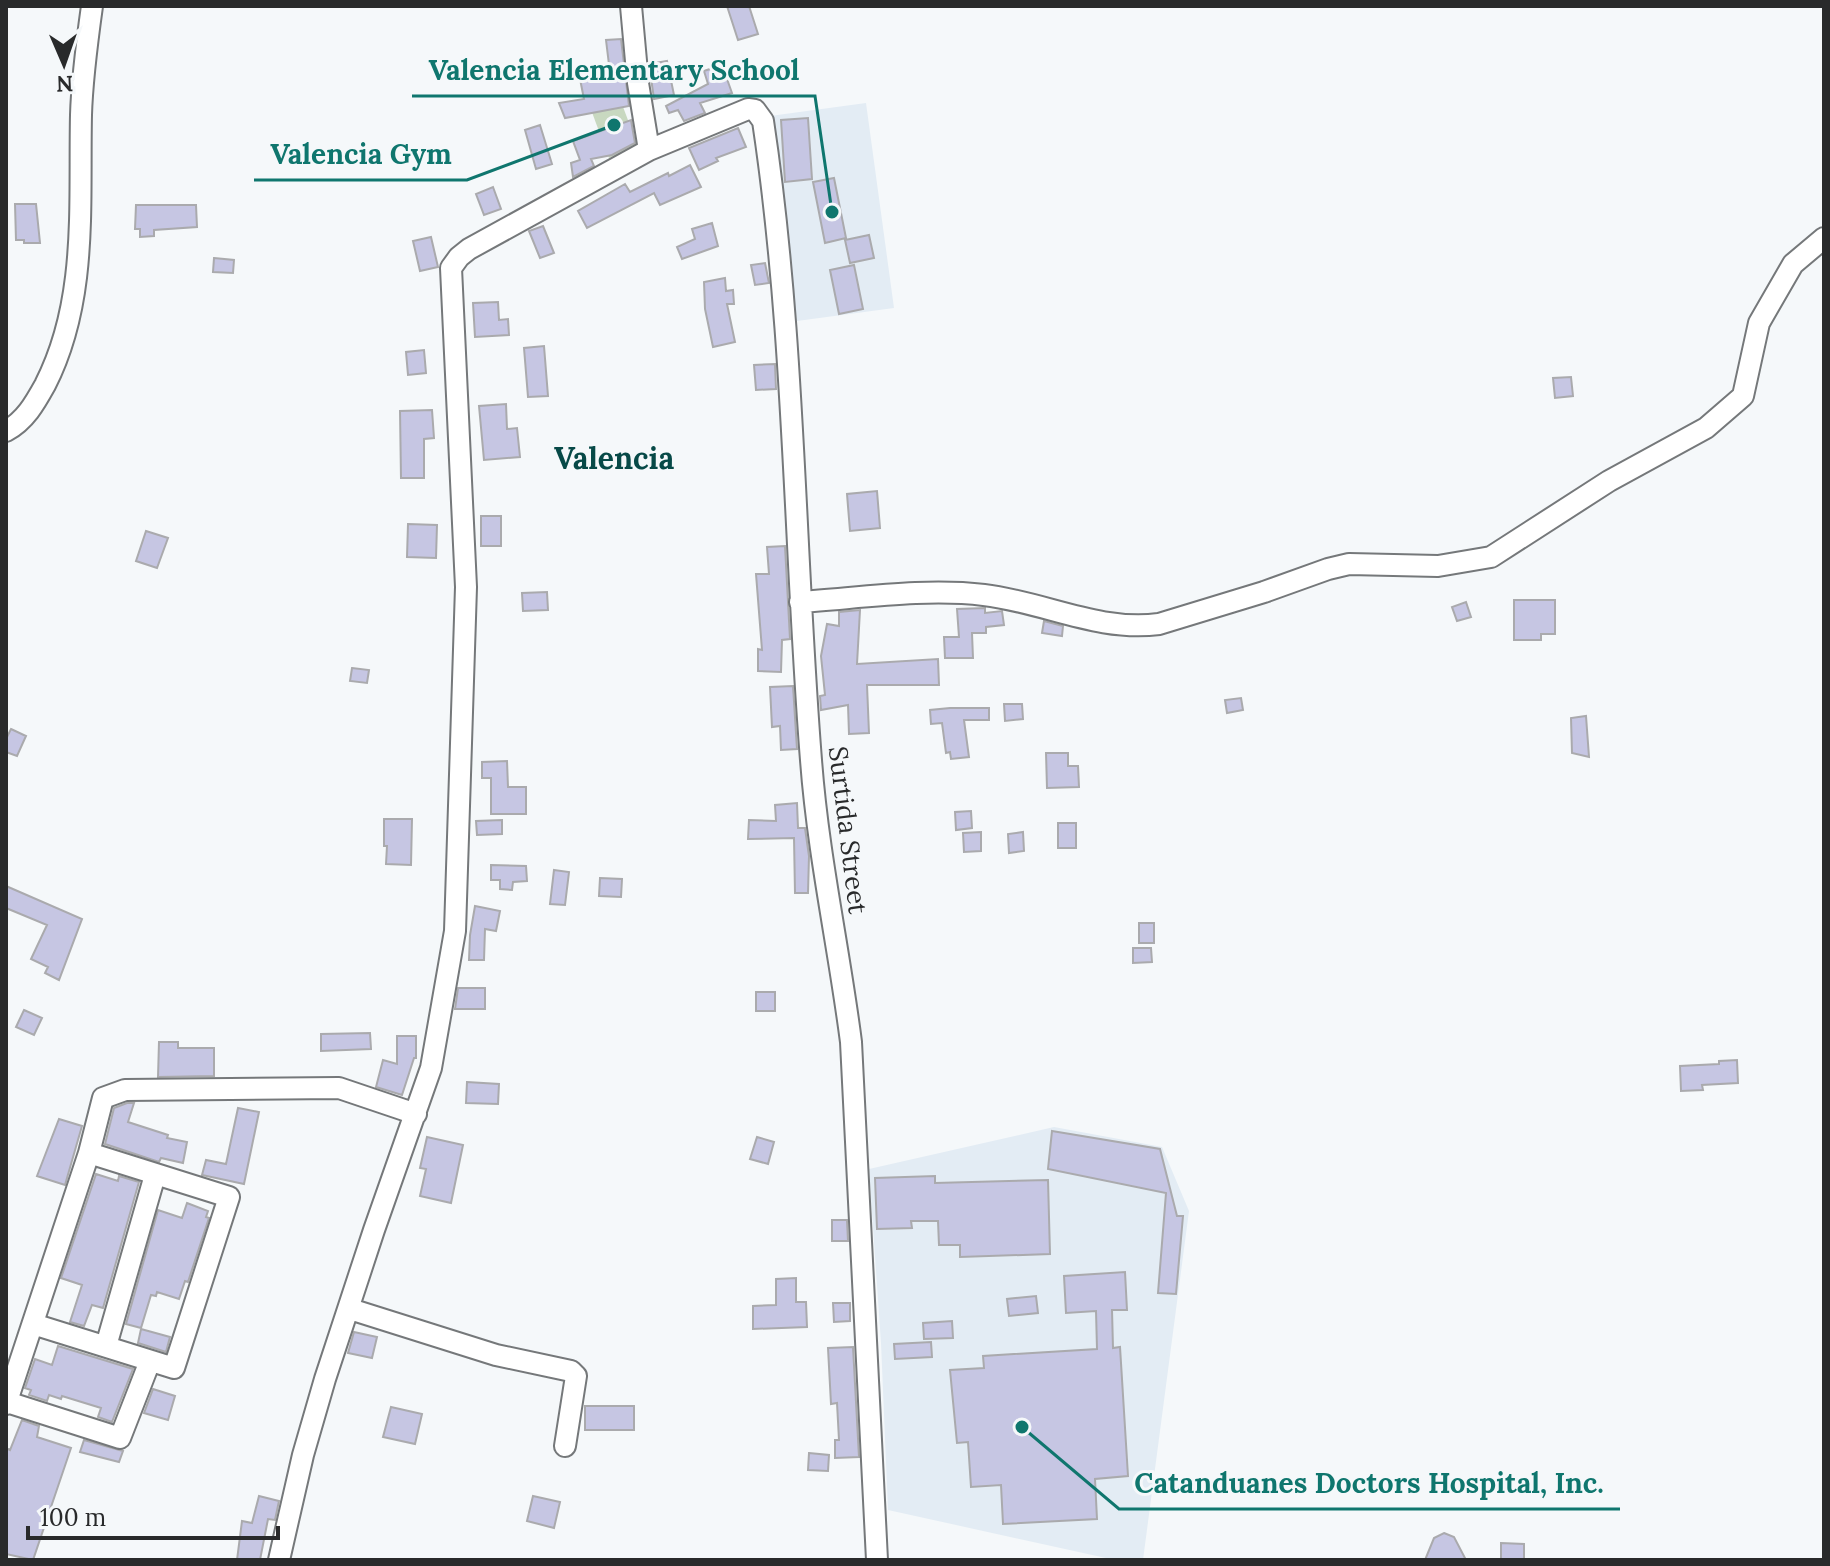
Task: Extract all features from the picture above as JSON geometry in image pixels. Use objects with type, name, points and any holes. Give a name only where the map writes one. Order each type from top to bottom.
[{"type":"street","points":[[6,431],[18,423],[34,404],[60,352],[69,323],[79,245],[83,86],[92,6]]},
{"type":"street","points":[[279,1560],[303,1455],[325,1379],[431,1068],[457,906],[466,587],[451,268],[469,249],[649,150],[638,83],[631,6]]},
{"type":"street","name":"Surtida Street","points":[[649,150],[740,111],[755,110],[763,121],[785,296],[800,602],[815,800],[831,914],[845,985],[851,1042],[877,1560]]},
{"type":"street","points":[[800,602],[943,593],[977,594],[1047,607],[1107,624],[1144,626],[1159,624],[1349,564],[1438,566],[1491,557],[1609,481],[1706,428],[1743,396],[1759,323],[1793,264],[1824,238]]},
{"type":"street","points":[[150,1361],[120,1438],[6,1403],[89,1153],[103,1098],[125,1090],[339,1088],[416,1114]]},
{"type":"street","points":[[33,1324],[174,1368],[229,1197],[89,1153]]},
{"type":"street","points":[[106,1346],[155,1175]]},
{"type":"street","points":[[350,1309],[496,1355],[571,1371],[576,1376],[565,1446]]},
{"type":"shaded area","points":[[866,103],[894,308],[797,321],[770,116]]},
{"type":"shaded area","points":[[1054,1127],[1162,1147],[1189,1211],[1143,1560],[1115,1560],[888,1510],[869,1169]]},
{"type":"green space","points":[[619,96],[638,147],[609,158],[590,107]]},
{"type":"building","points":[[727,6],[749,6],[758,34],[738,40]]},
{"type":"building","points":[[621,39],[629,106],[565,118],[559,103],[584,99],[580,79],[610,73],[606,40]]},
{"type":"building","points":[[667,61],[674,95],[654,99],[649,64]]},
{"type":"building","points":[[722,65],[732,93],[700,103],[705,113],[684,121],[678,110],[669,113],[666,106],[708,84],[704,71]]},
{"type":"building","points":[[808,118],[812,179],[785,182],[781,120]]},
{"type":"building","points":[[631,120],[635,143],[612,155],[591,159],[594,166],[573,177],[571,163],[580,160],[573,141]]},
{"type":"building","points":[[540,125],[552,164],[536,169],[525,130]]},
{"type":"building","points":[[738,128],[746,147],[716,158],[718,161],[699,170],[689,148]]},
{"type":"building","points":[[690,165],[701,187],[660,205],[654,193],[587,228],[578,211],[625,184],[630,192]]},
{"type":"building","points":[[834,178],[846,238],[825,243],[813,182]]},
{"type":"building","points":[[493,187],[501,209],[484,215],[476,194]]},
{"type":"building","points":[[15,204],[36,204],[40,243],[16,240]]},
{"type":"building","points":[[136,205],[196,205],[197,227],[154,230],[154,236],[140,237],[140,229],[135,229]]},
{"type":"building","points":[[712,223],[718,246],[682,259],[677,247],[695,239],[692,229]]},
{"type":"building","points":[[543,226],[554,253],[540,258],[529,231]]},
{"type":"building","points":[[869,235],[874,258],[850,263],[845,240]]},
{"type":"building","points":[[431,237],[438,267],[420,271],[413,241]]},
{"type":"building","points":[[214,258],[234,260],[233,273],[213,272]]},
{"type":"building","points":[[765,263],[769,283],[755,285],[751,265]]},
{"type":"building","points":[[854,265],[863,309],[839,314],[830,270]]},
{"type":"building","points":[[725,278],[726,291],[733,290],[734,304],[727,304],[735,342],[713,347],[705,309],[704,282]]},
{"type":"building","points":[[498,302],[499,320],[508,319],[509,335],[475,337],[473,303]]},
{"type":"building","points":[[544,346],[548,396],[528,397],[524,348]]},
{"type":"building","points":[[424,350],[426,373],[408,375],[406,352]]},
{"type":"building","points":[[775,364],[776,389],[756,390],[754,365]]},
{"type":"building","points":[[1571,377],[1573,396],[1555,398],[1553,378]]},
{"type":"building","points":[[506,404],[507,429],[517,428],[520,457],[484,460],[479,406]]},
{"type":"building","points":[[432,410],[434,438],[424,439],[424,478],[401,478],[400,411]]},
{"type":"building","points":[[877,491],[880,528],[850,531],[847,494]]},
{"type":"building","points":[[481,516],[501,516],[501,546],[481,546]]},
{"type":"building","points":[[408,524],[437,525],[436,558],[407,557]]},
{"type":"building","points":[[146,531],[168,538],[157,568],[136,561]]},
{"type":"building","points":[[785,546],[790,639],[782,640],[781,672],[758,671],[758,649],[762,650],[756,574],[769,574],[767,547]]},
{"type":"building","points":[[547,592],[548,610],[523,611],[522,593]]},
{"type":"building","points":[[1514,600],[1555,600],[1555,634],[1541,634],[1541,640],[1514,640]]},
{"type":"building","points":[[1466,602],[1471,617],[1457,621],[1452,607]]},
{"type":"building","points":[[985,608],[985,613],[1002,611],[1004,625],[986,627],[986,633],[972,633],[973,658],[945,658],[944,637],[959,637],[957,609]]},
{"type":"building","points":[[860,610],[857,664],[938,659],[939,685],[867,685],[869,733],[849,734],[848,705],[821,710],[820,696],[825,695],[821,656],[827,624],[839,626],[839,612]]},
{"type":"building","points":[[1044,621],[1063,626],[1062,636],[1042,633]]},
{"type":"building","points":[[352,668],[369,670],[367,683],[350,681]]},
{"type":"building","points":[[793,686],[797,749],[781,750],[780,726],[772,727],[770,687]]},
{"type":"building","points":[[1241,698],[1243,710],[1227,713],[1225,700]]},
{"type":"building","points":[[1004,704],[1022,704],[1023,719],[1005,721]]},
{"type":"building","points":[[989,708],[989,720],[964,720],[969,757],[951,759],[950,752],[946,753],[942,723],[931,724],[930,710]]},
{"type":"building","points":[[1586,716],[1589,757],[1572,753],[1571,718]]},
{"type":"building","points":[[11,729],[26,736],[17,756],[6,752],[6,739]]},
{"type":"building","points":[[1046,753],[1068,753],[1068,766],[1078,766],[1079,787],[1047,788]]},
{"type":"building","points":[[507,761],[508,787],[526,787],[526,814],[491,814],[491,778],[482,778],[482,762]]},
{"type":"building","points":[[797,803],[798,828],[805,828],[809,856],[808,893],[795,893],[794,838],[748,839],[749,820],[776,821],[775,805]]},
{"type":"building","points":[[971,811],[972,828],[956,830],[955,812]]},
{"type":"building","points":[[384,819],[412,819],[411,865],[386,864]]},
{"type":"building","points":[[502,820],[502,834],[477,835],[476,821]]},
{"type":"building","points":[[1058,823],[1076,823],[1076,848],[1058,848]]},
{"type":"building","points":[[981,832],[981,851],[964,852],[963,833]]},
{"type":"building","points":[[1023,832],[1024,851],[1009,853],[1008,834]]},
{"type":"building","points":[[491,865],[526,866],[527,881],[513,882],[512,890],[500,889],[500,880],[491,880]]},
{"type":"building","points":[[554,870],[569,872],[565,905],[550,904]]},
{"type":"building","points":[[600,878],[622,879],[621,897],[599,896]]},
{"type":"building","points":[[6,886],[82,919],[59,980],[45,973],[48,967],[31,959],[47,925],[6,908]]},
{"type":"building","points":[[475,906],[500,911],[496,931],[485,929],[484,960],[469,960]]},
{"type":"building","points":[[1139,923],[1154,923],[1154,943],[1139,943]]},
{"type":"building","points":[[1133,948],[1151,948],[1152,962],[1133,963]]},
{"type":"building","points":[[458,988],[485,988],[485,1009],[455,1009]]},
{"type":"building","points":[[756,992],[775,992],[775,1011],[756,1011]]},
{"type":"building","points":[[24,1010],[42,1018],[34,1035],[16,1027]]},
{"type":"building","points":[[370,1033],[371,1049],[321,1051],[321,1034]]},
{"type":"building","points":[[397,1036],[416,1036],[416,1058],[402,1095],[376,1087],[383,1060],[397,1064]]},
{"type":"building","points":[[159,1042],[178,1042],[178,1048],[214,1048],[214,1076],[158,1077]]},
{"type":"building","points":[[1737,1060],[1738,1083],[1702,1085],[1703,1090],[1681,1091],[1680,1066]]},
{"type":"building","points":[[467,1082],[499,1084],[498,1104],[466,1103]]},
{"type":"building","points":[[134,1103],[128,1122],[168,1135],[167,1138],[187,1142],[183,1163],[161,1158],[159,1162],[105,1144],[114,1108]]},
{"type":"building","points":[[238,1108],[259,1112],[244,1184],[202,1175],[206,1160],[226,1164]]},
{"type":"building","points":[[59,1119],[82,1126],[65,1185],[37,1176]]},
{"type":"building","points":[[1052,1131],[1160,1149],[1177,1216],[1183,1216],[1176,1294],[1158,1293],[1166,1193],[1048,1169]]},
{"type":"building","points":[[427,1137],[463,1145],[451,1203],[420,1196],[426,1169],[420,1168]]},
{"type":"building","points":[[757,1137],[774,1142],[768,1164],[750,1159]]},
{"type":"building","points":[[96,1174],[118,1181],[119,1176],[139,1182],[103,1308],[92,1305],[84,1326],[70,1322],[82,1285],[61,1278]]},
{"type":"building","points":[[935,1176],[935,1183],[1048,1180],[1050,1254],[960,1257],[960,1245],[939,1245],[938,1221],[911,1221],[912,1228],[877,1229],[875,1178]]},
{"type":"building","points":[[187,1203],[208,1211],[206,1217],[209,1218],[188,1282],[185,1281],[179,1299],[157,1292],[156,1296],[151,1295],[141,1328],[126,1324],[158,1210],[182,1218]]},
{"type":"building","points":[[832,1220],[847,1220],[848,1241],[832,1241]]},
{"type":"building","points":[[1125,1272],[1127,1310],[1112,1310],[1113,1348],[1120,1347],[1128,1476],[1095,1479],[1097,1519],[1003,1524],[1001,1485],[971,1487],[968,1442],[957,1443],[950,1370],[984,1368],[983,1356],[1097,1349],[1096,1311],[1066,1313],[1064,1276]]},
{"type":"building","points":[[796,1278],[796,1302],[806,1302],[807,1327],[753,1329],[753,1306],[776,1305],[776,1279]]},
{"type":"building","points":[[1036,1296],[1038,1313],[1009,1316],[1007,1299]]},
{"type":"building","points":[[833,1303],[850,1303],[850,1321],[834,1322]]},
{"type":"building","points":[[952,1321],[953,1338],[924,1339],[923,1323]]},
{"type":"building","points":[[141,1329],[170,1337],[166,1352],[138,1343]]},
{"type":"building","points":[[354,1332],[377,1337],[372,1358],[348,1353]]},
{"type":"building","points":[[931,1342],[932,1357],[895,1359],[894,1344]]},
{"type":"building","points":[[58,1346],[133,1369],[112,1422],[98,1417],[101,1408],[62,1396],[61,1399],[49,1395],[47,1401],[29,1395],[31,1390],[25,1388],[35,1359],[52,1365]]},
{"type":"building","points":[[853,1347],[859,1457],[835,1458],[835,1440],[839,1440],[837,1403],[831,1404],[828,1348]]},
{"type":"building","points":[[153,1389],[175,1396],[168,1420],[144,1413]]},
{"type":"building","points":[[585,1406],[634,1406],[634,1430],[585,1430]]},
{"type":"building","points":[[391,1407],[422,1414],[415,1444],[383,1437]]},
{"type":"building","points":[[22,1420],[39,1426],[37,1437],[71,1448],[33,1560],[6,1554],[6,1448],[10,1450]]},
{"type":"building","points":[[84,1440],[123,1451],[119,1462],[80,1452]]},
{"type":"building","points":[[809,1453],[829,1455],[828,1471],[808,1470]]},
{"type":"building","points":[[259,1496],[279,1501],[275,1520],[268,1519],[260,1560],[237,1560],[242,1521],[252,1523]]},
{"type":"building","points":[[533,1496],[560,1502],[554,1528],[527,1521]]},
{"type":"building","points":[[1444,1533],[1454,1537],[1466,1560],[1425,1560],[1434,1538]]},
{"type":"building","points":[[1501,1543],[1524,1544],[1524,1560],[1501,1560]]},
{"type":"place","name":"Valencia Gym","points":[[614,125]]},
{"type":"place","name":"Valencia Elementary School","points":[[832,212]]},
{"type":"place","name":"Catanduanes Doctors Hospital, Inc.","points":[[1022,1427]]},
{"type":"district","name":"Valencia","points":[[614,459]]}]
